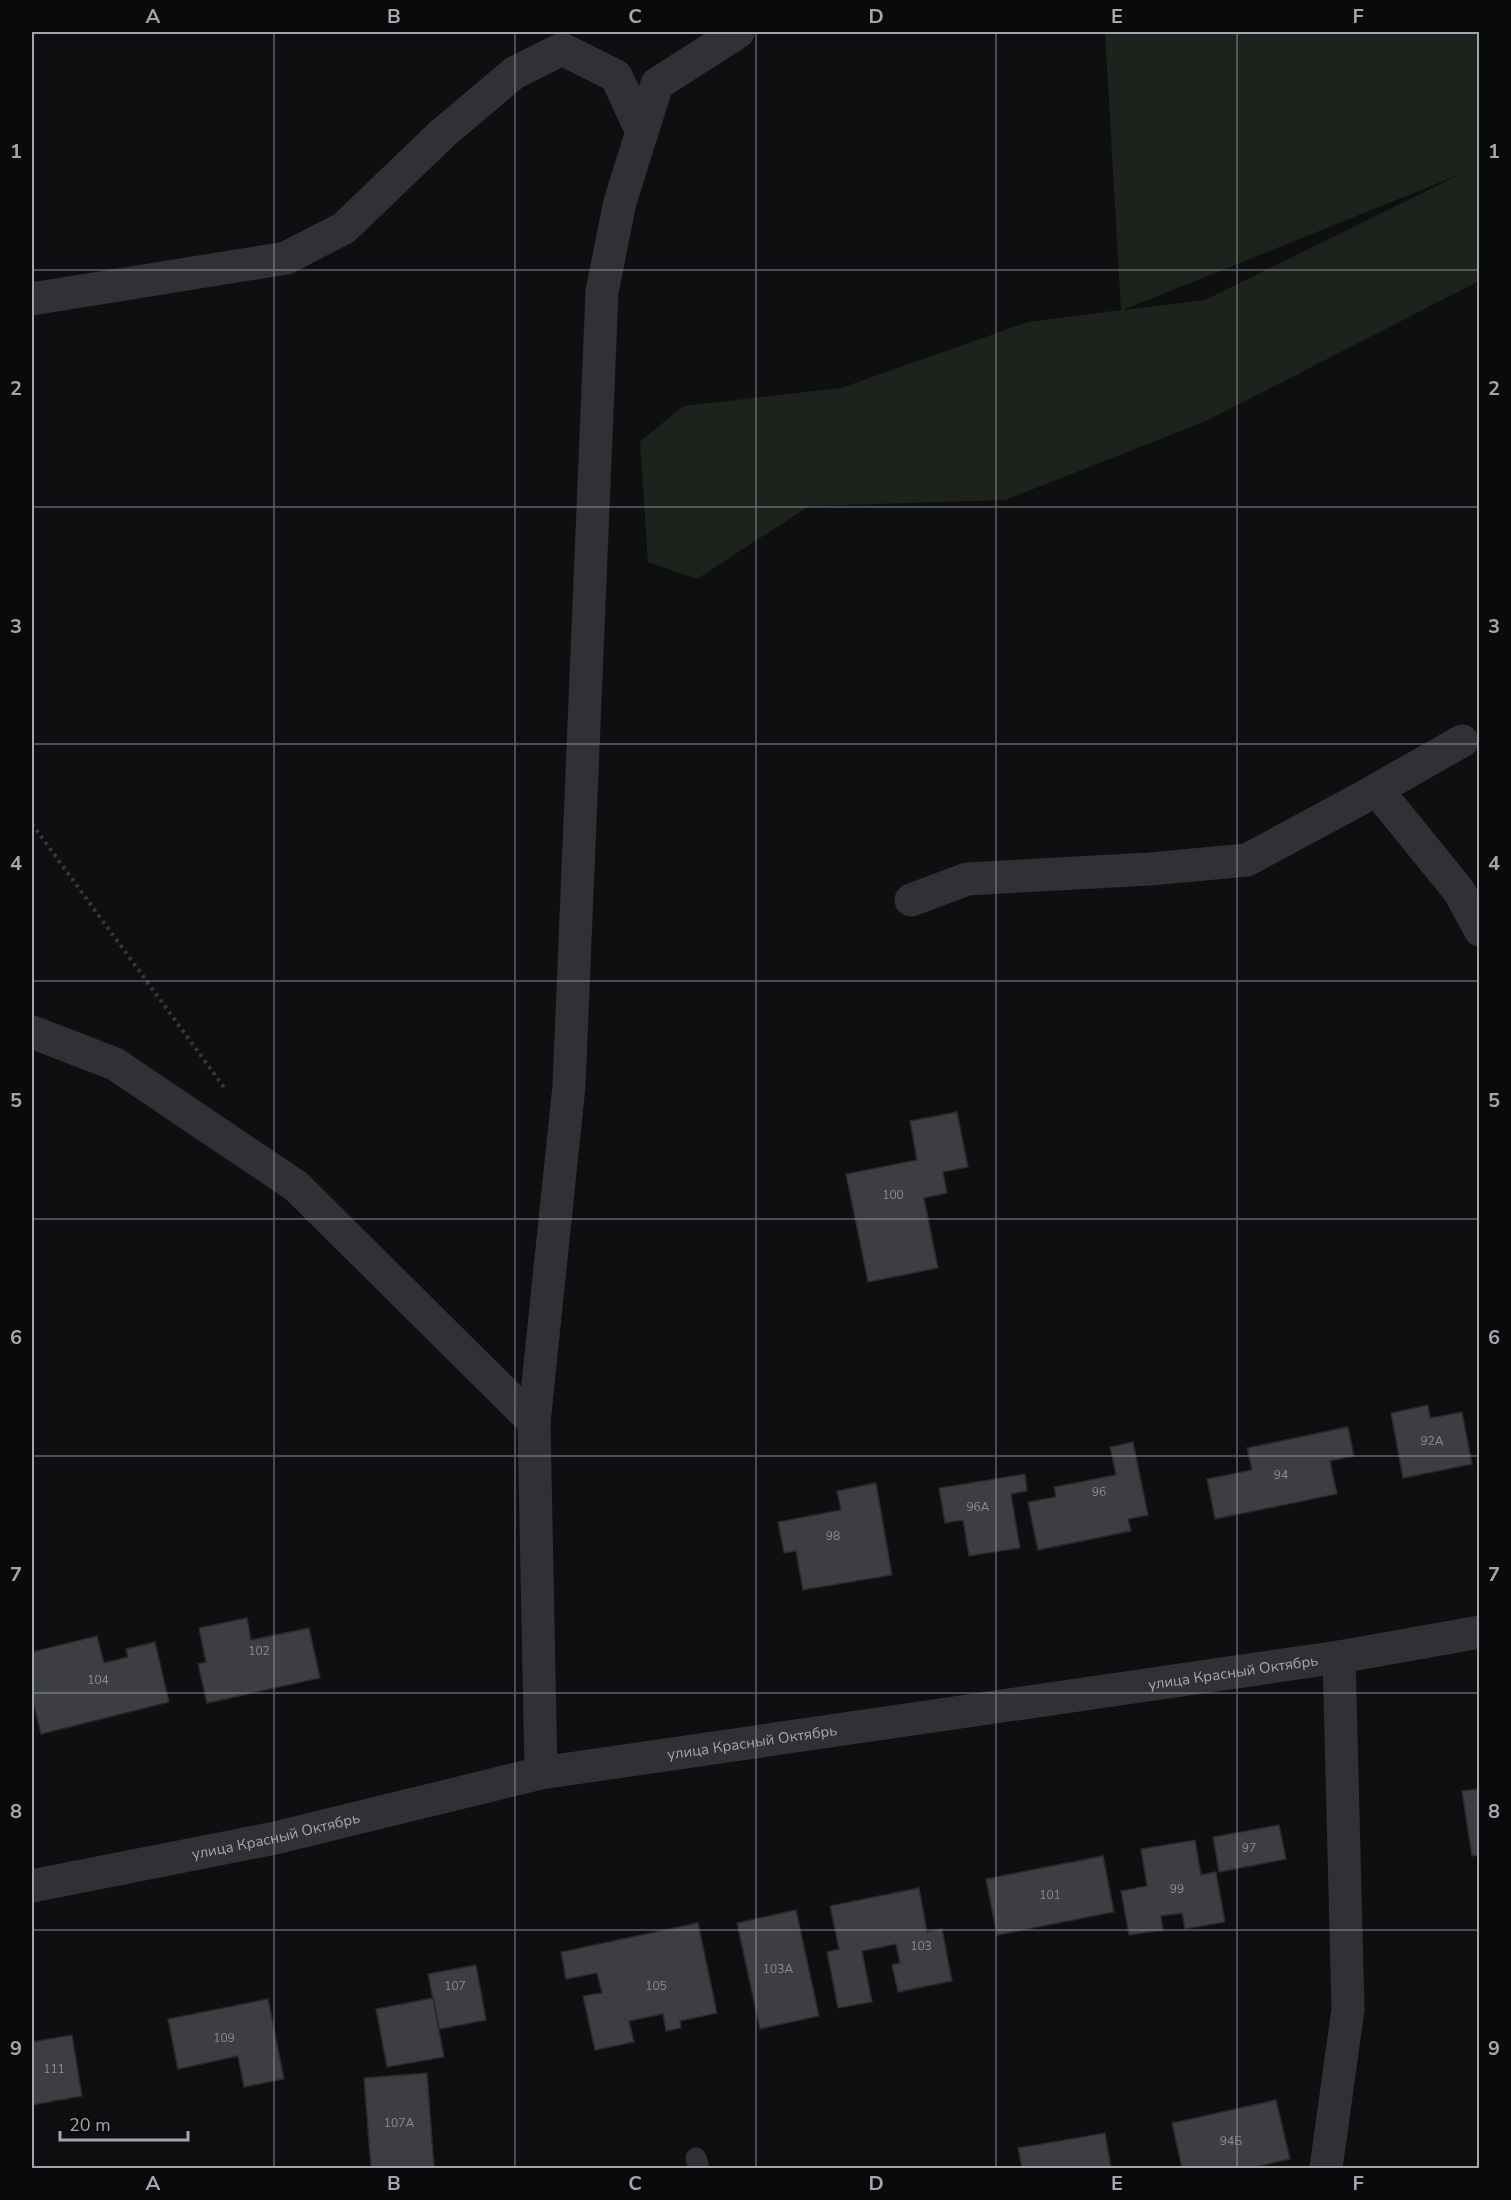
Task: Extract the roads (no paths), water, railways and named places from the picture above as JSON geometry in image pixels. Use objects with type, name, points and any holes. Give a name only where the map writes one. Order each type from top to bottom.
[{"type":"street","points":[[541,1773],[534,1422],[569,1086],[602,292],[620,202],[657,84],[738,32]]},
{"type":"street","points":[[32,299],[286,258],[344,228],[442,134],[514,73],[562,49],[616,76],[642,132]]},
{"type":"street","points":[[911,900],[967,879],[1149,869],[1247,860],[1462,741]]},
{"type":"street","points":[[1377,790],[1459,891],[1479,930]]},
{"type":"street","points":[[32,1032],[115,1064],[296,1186],[534,1422]]},
{"type":"street","name":"улица Красный Октябрь","points":[[32,1886],[275,1838],[541,1773],[1339,1657],[1479,1632]]},
{"type":"street","points":[[1326,2169],[1348,2009],[1339,1657]]}]
